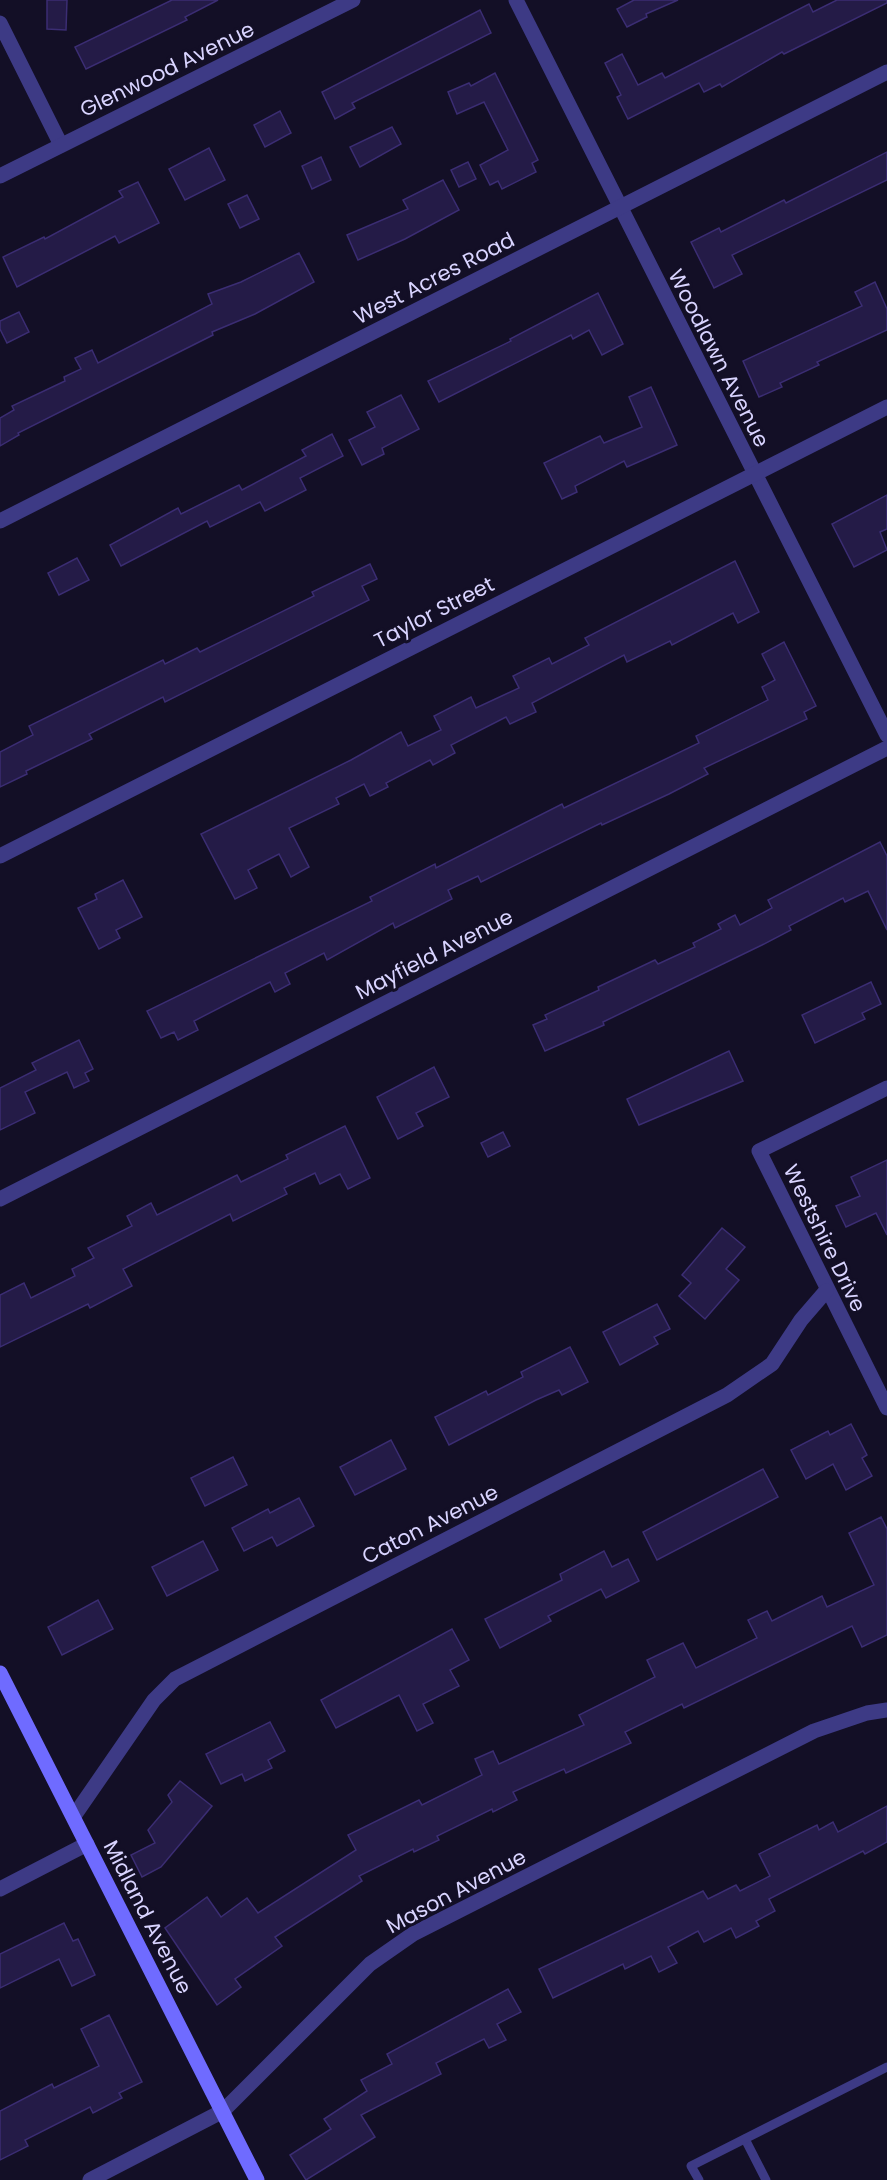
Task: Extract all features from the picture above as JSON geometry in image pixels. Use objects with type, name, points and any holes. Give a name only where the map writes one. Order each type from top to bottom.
[{"type":"main road","name":"Midland Avenue","points":[[0,1673],[257,2180]]},
{"type":"street","name":"Glenwood Avenue","points":[[0,176],[353,0]]},
{"type":"street","name":"Woodlawn Avenue","points":[[516,0],[887,735]]},
{"type":"street","points":[[0,23],[61,145]]},
{"type":"street","name":"West Acres Road","points":[[0,521],[887,72]]},
{"type":"street","name":"Taylor Street","points":[[0,856],[887,407]]},
{"type":"street","name":"Mayfield Avenue","points":[[0,1199],[887,748]]},
{"type":"street","name":"Westshire Drive","points":[[887,1088],[759,1151],[826,1291],[887,1408]]},
{"type":"street","name":"Caton Avenue","points":[[74,1816],[154,1700],[175,1679],[727,1395],[772,1364],[801,1320],[826,1291]]},
{"type":"street","name":"Mason Avenue","points":[[90,2180],[223,2111],[370,1964],[413,1934],[814,1731],[867,1713],[887,1710]]},
{"type":"street","points":[[0,1889],[87,1844]]},
{"type":"lane","points":[[699,2180],[691,2166],[887,2067]]},
{"type":"lane","points":[[745,2139],[765,2180]]},
{"type":"building","points":[[47,0],[67,0],[66,30],[47,29]]},
{"type":"building","points":[[172,0],[218,0],[185,17],[187,20],[86,69],[75,47]]},
{"type":"building","points":[[634,0],[678,0],[646,14],[647,17],[627,27],[617,9]]},
{"type":"building","points":[[837,0],[887,0],[887,3],[784,54],[782,52],[722,87],[720,84],[704,92],[699,83],[628,119],[617,97],[621,95],[605,63],[622,54],[638,85],[662,73],[665,78],[809,4],[813,12]]},
{"type":"building","points":[[480,10],[491,33],[352,103],[355,108],[335,119],[322,92]]},
{"type":"building","points":[[495,73],[538,160],[532,163],[536,172],[502,189],[498,181],[490,185],[480,165],[508,150],[484,102],[457,114],[448,92],[469,83],[471,86]]},
{"type":"building","points":[[280,111],[291,133],[265,147],[254,125]]},
{"type":"building","points":[[392,127],[401,144],[360,167],[350,147]]},
{"type":"building","points":[[209,148],[225,180],[185,200],[169,169]]},
{"type":"building","points":[[887,152],[887,180],[732,255],[742,274],[714,288],[691,242],[719,228],[721,232],[784,200],[786,203]]},
{"type":"building","points":[[321,157],[331,180],[312,189],[302,166]]},
{"type":"building","points":[[468,162],[476,179],[459,187],[451,170]]},
{"type":"building","points":[[443,180],[459,210],[405,239],[358,260],[347,235],[408,209],[403,200]]},
{"type":"building","points":[[138,182],[159,223],[119,243],[115,236],[17,287],[3,257],[44,237],[45,239],[123,197],[119,191]]},
{"type":"building","points":[[247,195],[259,219],[240,228],[228,204]]},
{"type":"building","points":[[299,253],[314,282],[255,314],[212,332],[213,335],[18,433],[19,435],[0,446],[0,418],[14,410],[12,406],[65,381],[64,377],[81,369],[75,358],[92,350],[98,363],[212,304],[208,294],[241,282]]},
{"type":"building","points":[[875,282],[887,309],[887,330],[817,362],[819,365],[780,383],[782,387],[759,397],[743,361],[862,306],[855,292]]},
{"type":"building","points":[[598,293],[623,344],[602,355],[589,330],[573,339],[571,335],[439,402],[428,381],[511,341],[510,339]]},
{"type":"building","points":[[19,312],[29,332],[7,343],[0,329],[0,321]]},
{"type":"building","points":[[651,387],[677,445],[627,467],[624,461],[575,486],[577,492],[562,499],[544,463],[600,436],[604,443],[642,427],[629,397]]},
{"type":"building","points":[[401,395],[419,429],[382,448],[384,454],[362,465],[349,440],[375,427],[367,412]]},
{"type":"building","points":[[332,434],[343,456],[300,478],[306,490],[265,511],[260,502],[210,527],[207,521],[121,566],[110,545],[178,508],[181,514],[239,485],[242,490],[306,456],[302,450]]},
{"type":"building","points":[[887,495],[887,529],[880,532],[887,550],[854,567],[832,524]]},
{"type":"building","points":[[77,558],[89,580],[59,595],[48,573]]},
{"type":"building","points":[[735,561],[759,612],[738,623],[733,613],[672,645],[670,641],[627,662],[624,655],[532,703],[536,712],[510,724],[506,717],[451,745],[455,753],[433,765],[430,760],[386,783],[388,787],[370,796],[364,784],[336,798],[339,804],[289,828],[309,867],[291,877],[279,854],[248,870],[257,888],[235,899],[201,834],[351,760],[401,732],[408,746],[441,730],[434,716],[471,697],[476,708],[519,688],[513,676],[549,658],[552,664],[589,645],[585,638]]},
{"type":"building","points":[[370,564],[377,579],[362,586],[369,600],[165,702],[163,697],[89,734],[92,739],[26,771],[27,774],[0,787],[0,752],[33,735],[29,726],[163,660],[165,664],[197,648],[200,652],[314,596],[312,592]]},
{"type":"building","points":[[784,642],[816,706],[804,712],[807,719],[704,768],[708,774],[669,794],[602,825],[601,823],[481,882],[478,876],[448,890],[452,899],[395,928],[393,923],[327,960],[324,953],[285,973],[290,984],[275,992],[270,982],[194,1021],[198,1030],[178,1040],[174,1032],[161,1038],[147,1011],[372,901],[370,897],[435,864],[436,868],[562,804],[564,808],[699,743],[696,736],[768,700],[762,687],[775,680],[762,654]]},
{"type":"building","points":[[880,842],[887,856],[887,930],[868,891],[845,902],[843,898],[789,926],[791,930],[762,945],[603,1022],[604,1025],[545,1051],[533,1025],[547,1019],[545,1015],[655,960],[658,964],[695,947],[693,943],[721,929],[718,924],[735,915],[740,925],[772,908],[768,900]]},
{"type":"building","points":[[123,880],[142,917],[116,930],[120,938],[99,949],[78,908],[97,899],[95,894]]},
{"type":"building","points":[[871,982],[881,1004],[862,1013],[865,1019],[815,1043],[802,1015]]},
{"type":"building","points":[[79,1040],[93,1069],[85,1073],[89,1081],[74,1088],[67,1072],[25,1092],[35,1113],[0,1130],[0,1088],[36,1070],[32,1063]]},
{"type":"building","points":[[729,1051],[743,1081],[639,1125],[627,1099]]},
{"type":"building","points":[[434,1067],[449,1097],[416,1113],[423,1126],[398,1139],[377,1097]]},
{"type":"building","points":[[345,1126],[370,1178],[348,1189],[340,1174],[320,1184],[315,1173],[284,1188],[287,1194],[233,1221],[230,1214],[123,1269],[132,1286],[90,1308],[88,1304],[0,1347],[0,1295],[24,1283],[31,1298],[75,1276],[72,1269],[94,1258],[88,1248],[132,1226],[127,1216],[151,1203],[157,1215],[237,1175],[241,1182],[288,1159],[286,1155]]},
{"type":"building","points":[[503,1132],[510,1146],[488,1157],[481,1143]]},
{"type":"building","points":[[887,1160],[887,1235],[876,1213],[846,1227],[836,1206],[860,1196],[851,1177]]},
{"type":"building","points":[[722,1228],[745,1247],[726,1269],[739,1280],[705,1319],[679,1296],[691,1283],[682,1275]]},
{"type":"building","points":[[657,1304],[670,1329],[654,1337],[658,1344],[620,1365],[603,1332]]},
{"type":"building","points":[[570,1347],[588,1382],[562,1395],[559,1390],[536,1400],[449,1445],[435,1417],[486,1391],[488,1395],[523,1377],[521,1372]]},
{"type":"building","points":[[851,1424],[867,1455],[862,1458],[872,1476],[846,1490],[833,1464],[806,1479],[791,1450],[828,1431],[830,1435]]},
{"type":"building","points":[[391,1440],[406,1469],[355,1495],[340,1467]]},
{"type":"building","points":[[233,1457],[247,1485],[205,1506],[191,1478]]},
{"type":"building","points":[[763,1469],[778,1497],[657,1560],[643,1532]]},
{"type":"building","points":[[299,1498],[314,1526],[277,1546],[272,1537],[244,1551],[232,1528],[268,1509],[270,1513]]},
{"type":"building","points":[[881,1517],[887,1529],[887,1635],[862,1647],[852,1626],[684,1708],[682,1704],[625,1732],[631,1743],[566,1773],[564,1769],[513,1792],[517,1800],[493,1812],[492,1809],[437,1836],[439,1840],[414,1852],[413,1849],[359,1876],[362,1881],[275,1937],[282,1946],[235,1979],[241,1987],[217,2005],[165,1928],[207,1897],[221,1917],[247,1898],[258,1913],[356,1850],[348,1835],[419,1800],[422,1805],[482,1775],[475,1759],[493,1751],[499,1764],[584,1725],[579,1715],[655,1677],[647,1660],[683,1643],[696,1668],[757,1638],[748,1620],[767,1611],[772,1621],[822,1596],[827,1607],[874,1585],[849,1533]]},
{"type":"building","points":[[203,1541],[218,1570],[167,1596],[152,1567]]},
{"type":"building","points":[[604,1551],[612,1567],[628,1559],[639,1581],[606,1598],[601,1589],[548,1616],[551,1621],[500,1648],[485,1619],[562,1580],[560,1574]]},
{"type":"building","points":[[98,1600],[113,1629],[62,1655],[48,1627]]},
{"type":"building","points":[[452,1629],[469,1660],[450,1670],[459,1686],[423,1704],[433,1723],[417,1731],[399,1695],[336,1728],[321,1700]]},
{"type":"building","points":[[270,1722],[285,1751],[268,1760],[272,1768],[245,1781],[242,1774],[221,1784],[206,1754]]},
{"type":"building","points":[[180,1781],[212,1806],[161,1867],[142,1877],[131,1855],[155,1843],[148,1830],[172,1802],[168,1795]]},
{"type":"building","points":[[887,1806],[887,1842],[865,1854],[863,1851],[769,1899],[775,1911],[756,1921],[759,1926],[736,1938],[731,1928],[704,1942],[698,1931],[668,1947],[677,1963],[659,1972],[651,1956],[625,1969],[623,1964],[553,1998],[539,1969],[703,1891],[708,1899],[736,1885],[740,1891],[770,1876],[759,1854],[817,1825],[819,1830],[833,1822],[838,1832]]},
{"type":"building","points":[[64,1923],[73,1941],[78,1939],[95,1975],[72,1986],[59,1959],[0,1988],[0,1954]]},
{"type":"building","points":[[508,1989],[521,2012],[497,2024],[506,2040],[489,2048],[484,2039],[436,2063],[441,2074],[361,2115],[375,2137],[306,2180],[290,2155],[331,2129],[324,2119],[367,2091],[361,2080],[392,2064],[387,2054]]},
{"type":"building","points":[[109,2015],[142,2082],[119,2093],[122,2098],[93,2113],[90,2107],[25,2140],[28,2146],[0,2160],[0,2111],[52,2084],[54,2088],[99,2066],[81,2029]]}]
